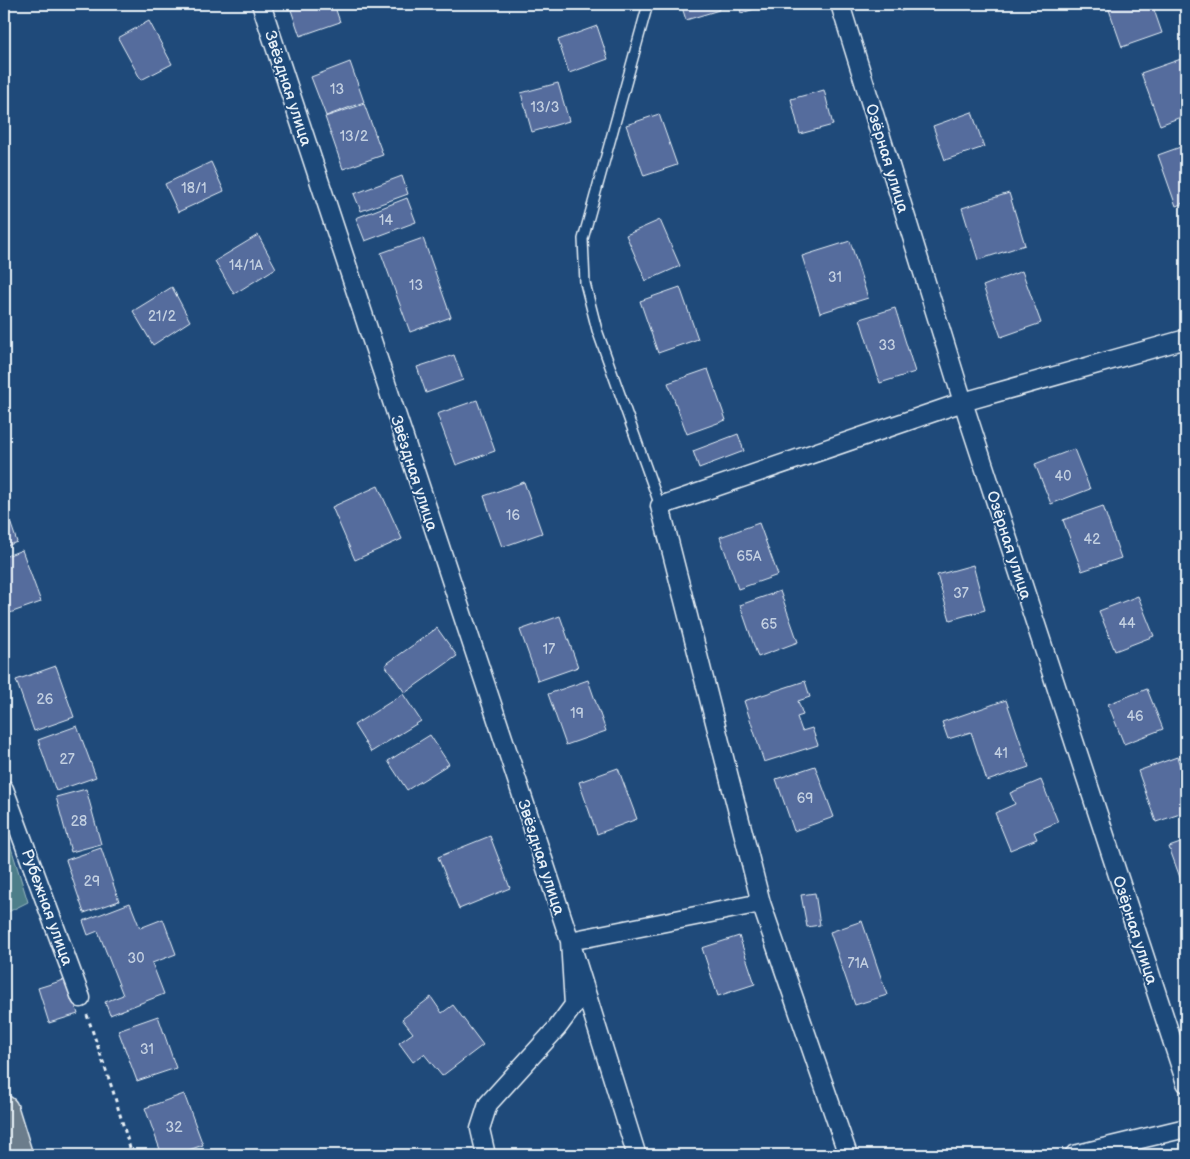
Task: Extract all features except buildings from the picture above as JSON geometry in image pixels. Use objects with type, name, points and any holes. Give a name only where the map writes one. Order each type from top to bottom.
[{"type":"highway","points":[[4,1110],[18,1155]]},
{"type":"street","name":"Звёздная улица","points":[[261,4],[570,941],[636,1153]]},
{"type":"street","name":"Озёрная улица","points":[[840,4],[963,402],[1186,1083]]},
{"type":"street","points":[[848,1155],[761,903],[660,506],[963,402],[1186,339]]},
{"type":"street","name":"Рубежная улица","points":[[4,789],[81,998]]},
{"type":"street","points":[[570,941],[761,903]]},
{"type":"street","name":"Звёздная улица","points":[[486,1155],[480,1129],[488,1104],[557,1028],[574,1005],[570,941]]},
{"type":"street","points":[[1074,1155],[1186,1128]]},
{"type":"lane","points":[[648,4],[583,239],[585,283],[597,330],[660,506]]},
{"type":"path","points":[[81,998],[113,1091],[132,1155]]},
{"type":"green space","points":[[4,825],[28,902],[4,914]]}]
